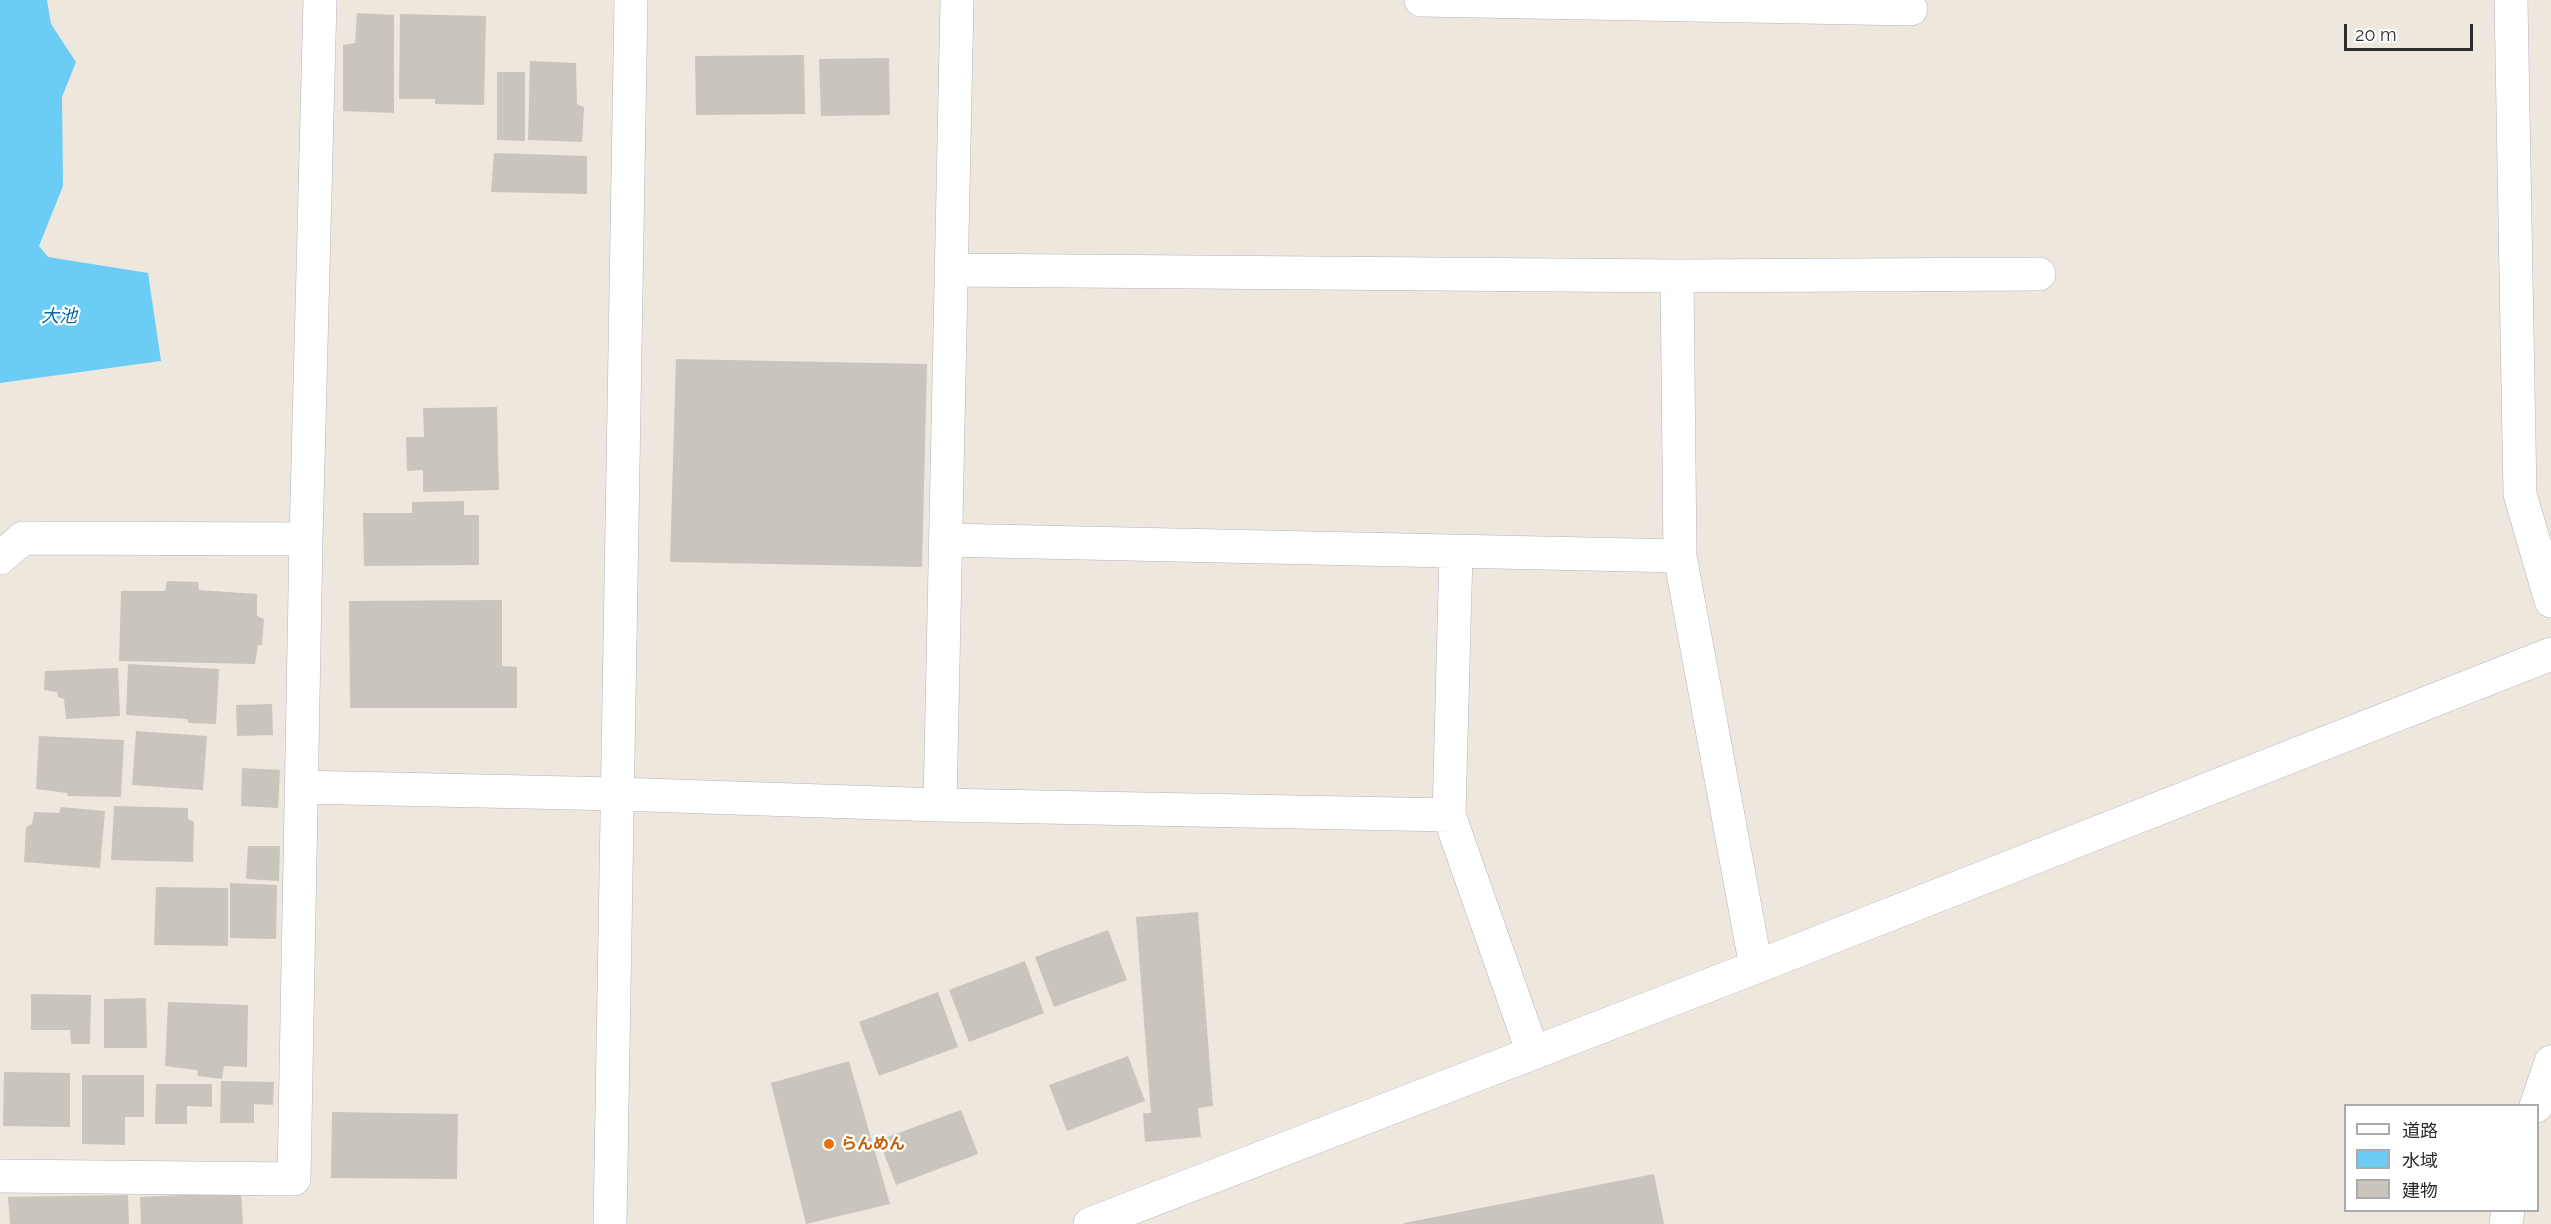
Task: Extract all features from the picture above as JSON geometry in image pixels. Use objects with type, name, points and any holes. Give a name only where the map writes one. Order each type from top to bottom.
[{"type":"street","points":[[0,1176],[294,1179],[306,539],[320,0]]},
{"type":"street","points":[[610,1224],[632,0]]},
{"type":"street","points":[[940,805],[957,0]]},
{"type":"street","points":[[1421,0],[1911,9],[1899,0]]},
{"type":"street","points":[[2511,0],[2520,494],[2551,601]]},
{"type":"street","points":[[951,270],[1677,276],[2039,273]]},
{"type":"street","points":[[1677,276],[1680,556],[1756,967]]},
{"type":"street","points":[[0,558],[23,538],[306,539]]},
{"type":"street","points":[[945,540],[1680,556]]},
{"type":"street","points":[[1456,552],[1449,815],[1533,1053]]},
{"type":"street","points":[[1090,1224],[1756,967],[2551,654]]},
{"type":"street","points":[[301,787],[617,794],[940,805],[1449,815]]},
{"type":"street","points":[[2537,1104],[2551,1062]]},
{"type":"water","name":"大池","points":[[0,0],[47,0],[51,24],[76,62],[62,97],[63,186],[39,246],[48,257],[148,273],[161,361],[0,383]]},
{"type":"building","points":[[357,13],[394,15],[394,113],[343,111],[343,45],[355,43]]},
{"type":"building","points":[[400,14],[486,16],[484,105],[435,104],[435,99],[399,99]]},
{"type":"building","points":[[804,55],[805,114],[696,115],[695,56]]},
{"type":"building","points":[[889,58],[890,115],[821,116],[819,59]]},
{"type":"building","points":[[530,61],[576,63],[577,104],[584,107],[582,142],[528,140]]},
{"type":"building","points":[[497,72],[525,72],[525,141],[497,140]]},
{"type":"building","points":[[494,153],[587,156],[587,194],[491,192]]},
{"type":"building","points":[[676,359],[927,364],[922,567],[670,562]]},
{"type":"building","points":[[497,407],[499,490],[423,492],[423,470],[407,471],[406,437],[424,437],[423,408]]},
{"type":"building","points":[[464,501],[464,515],[479,515],[479,565],[364,566],[363,513],[412,513],[412,502]]},
{"type":"building","points":[[167,581],[198,582],[199,590],[257,594],[257,616],[264,619],[262,645],[258,645],[255,664],[119,661],[121,591],[165,591]]},
{"type":"building","points":[[502,600],[502,666],[517,667],[517,708],[350,708],[349,601]]},
{"type":"building","points":[[128,664],[219,669],[216,724],[189,723],[187,719],[126,715]]},
{"type":"building","points":[[118,668],[120,716],[66,719],[64,699],[58,697],[57,692],[44,690],[45,671]]},
{"type":"building","points":[[272,704],[273,735],[237,736],[236,705]]},
{"type":"building","points":[[136,731],[207,736],[203,790],[132,785]]},
{"type":"building","points":[[39,736],[124,740],[121,797],[68,796],[67,793],[36,789]]},
{"type":"building","points":[[242,768],[280,770],[278,808],[241,806]]},
{"type":"building","points":[[114,806],[188,808],[188,819],[194,822],[193,862],[111,860]]},
{"type":"building","points":[[61,807],[105,811],[100,868],[24,862],[26,827],[32,824],[34,812],[59,813]]},
{"type":"building","points":[[248,846],[280,846],[279,881],[246,879]]},
{"type":"building","points":[[230,883],[277,885],[276,939],[230,938]]},
{"type":"building","points":[[156,887],[228,888],[228,946],[154,945]]},
{"type":"building","points":[[1198,912],[1213,1106],[1198,1108],[1201,1137],[1145,1142],[1143,1113],[1151,1113],[1136,917]]},
{"type":"building","points":[[1108,930],[1127,980],[1054,1007],[1035,957]]},
{"type":"building","points":[[1025,961],[1044,1013],[969,1042],[949,990]]},
{"type":"building","points":[[938,992],[958,1047],[879,1076],[859,1022]]},
{"type":"building","points":[[31,994],[91,995],[90,1044],[71,1044],[70,1030],[31,1030]]},
{"type":"building","points":[[146,998],[147,1048],[104,1048],[104,999]]},
{"type":"building","points":[[168,1002],[248,1005],[247,1067],[224,1066],[222,1079],[198,1076],[197,1070],[165,1066]]},
{"type":"building","points":[[1128,1056],[1145,1101],[1067,1131],[1049,1085]]},
{"type":"building","name":"らんめん","points":[[849,1061],[890,1204],[806,1224],[771,1083]]},
{"type":"building","points":[[4,1072],[70,1073],[70,1127],[3,1126]]},
{"type":"building","points":[[82,1075],[144,1075],[144,1117],[125,1117],[125,1145],[82,1144]]},
{"type":"building","points":[[221,1081],[274,1082],[273,1105],[254,1104],[254,1123],[220,1123]]},
{"type":"building","points":[[156,1084],[212,1084],[212,1107],[187,1106],[187,1124],[155,1124]]},
{"type":"building","points":[[961,1110],[978,1154],[896,1185],[879,1140]]},
{"type":"building","points":[[332,1112],[458,1114],[457,1179],[331,1178]]},
{"type":"building","points":[[1654,1174],[1664,1224],[1404,1224],[1404,1223]]},
{"type":"building","points":[[241,1192],[243,1224],[141,1224],[140,1197]]},
{"type":"building","points":[[128,1195],[129,1224],[10,1224],[8,1197]]},
{"type":"place","name":"らんめん","points":[[829,1144]]}]
